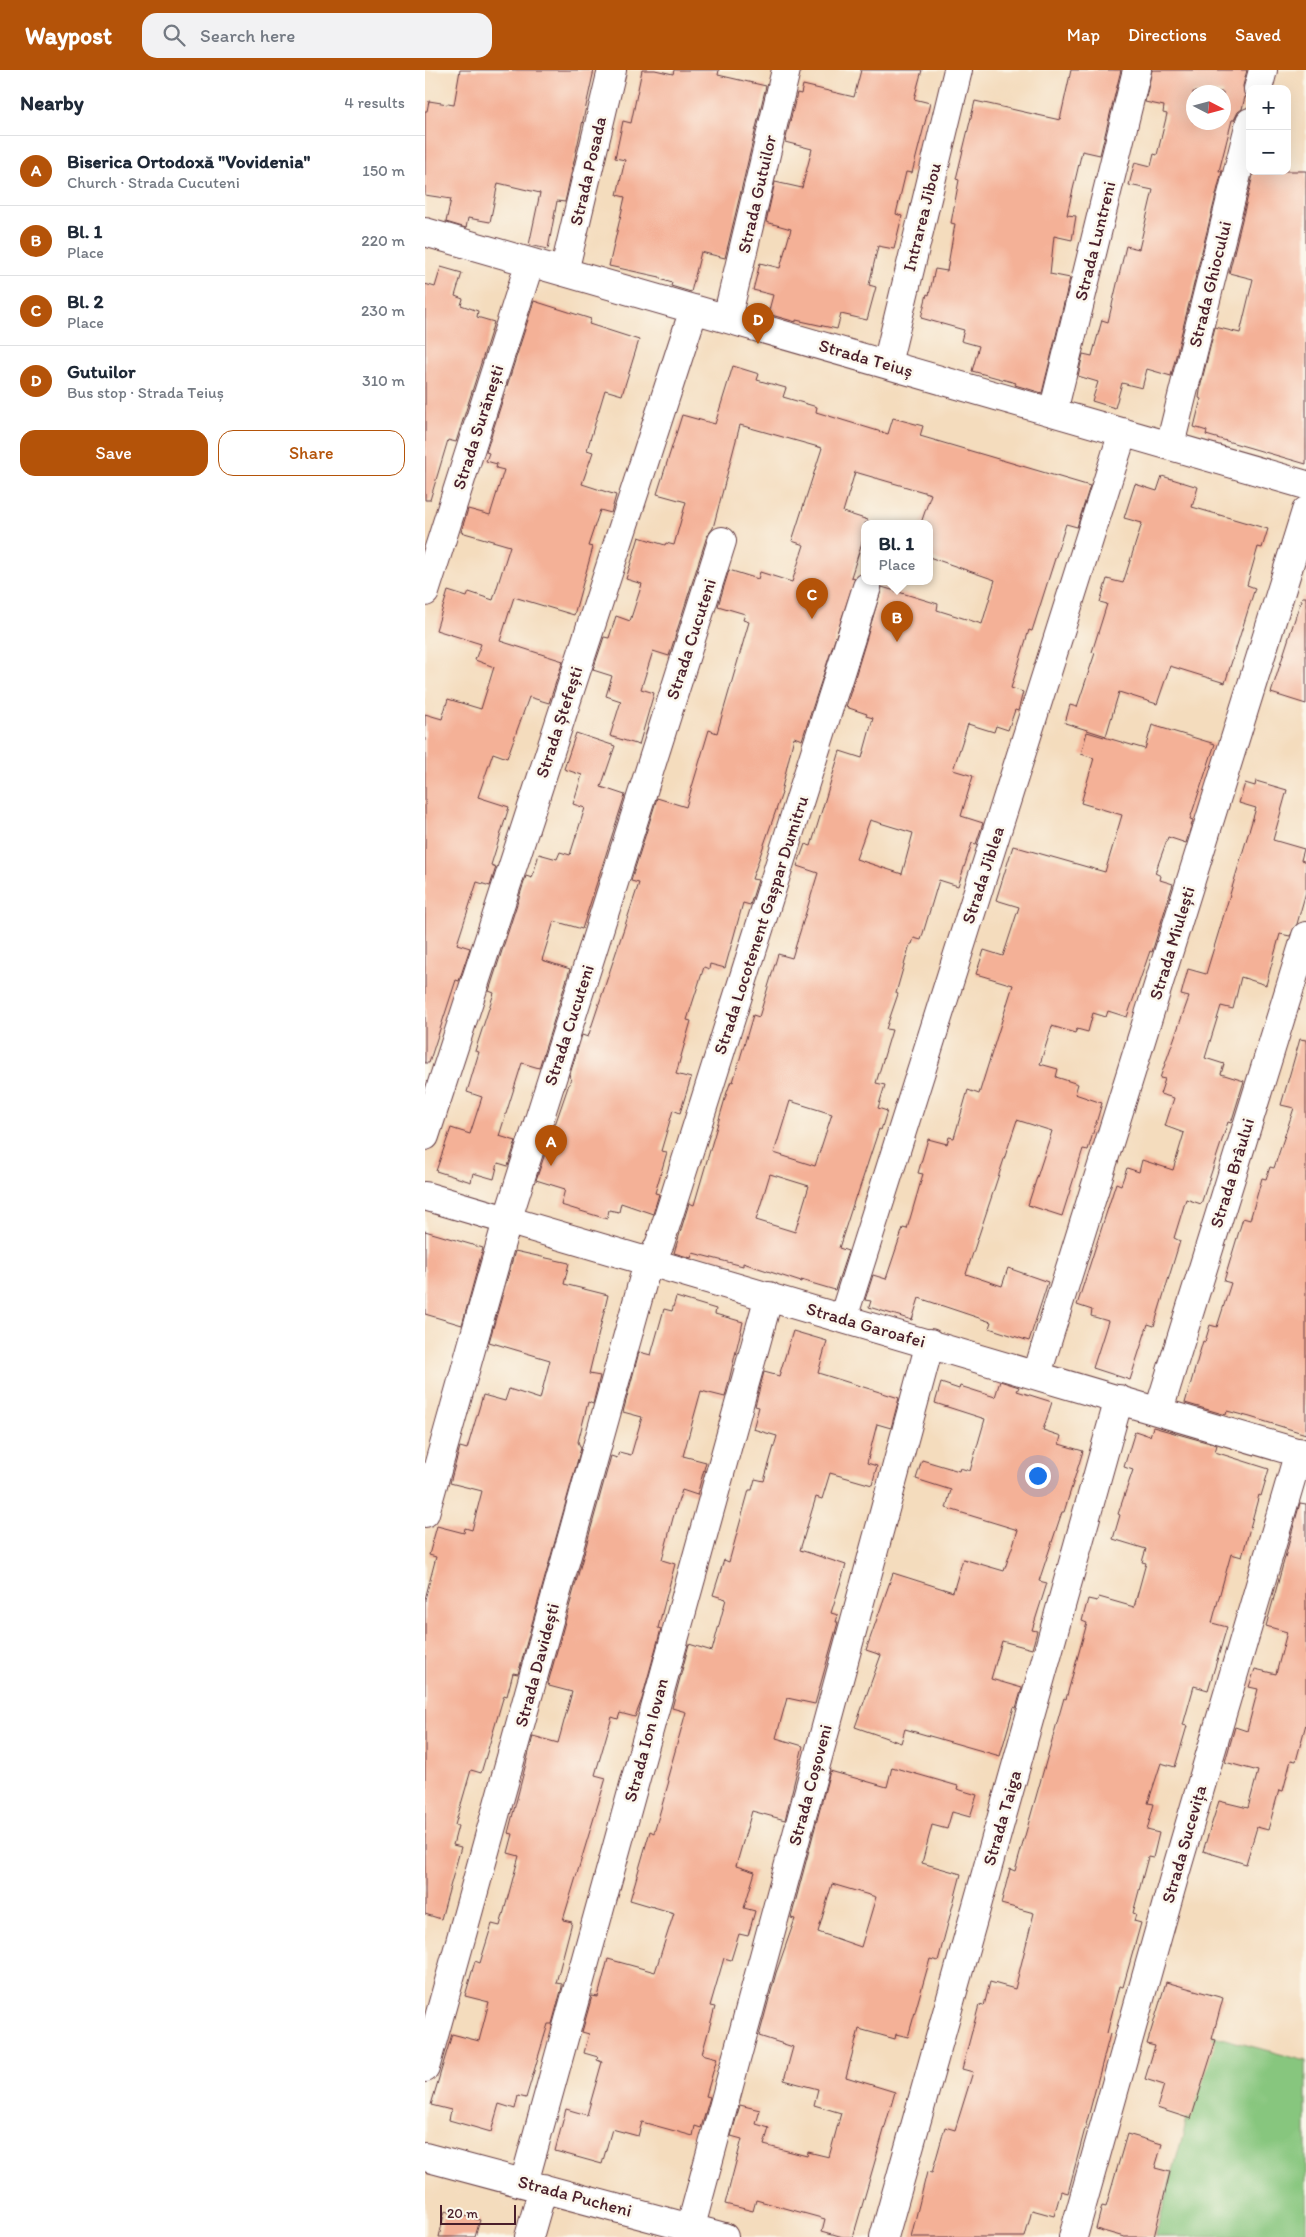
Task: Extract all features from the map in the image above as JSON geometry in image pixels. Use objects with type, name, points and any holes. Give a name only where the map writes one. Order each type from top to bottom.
[{"type":"street","name":"Strada Posada","points":[[564,272],[611,70]]},
{"type":"street","name":"Strada Gutuilor","points":[[727,318],[786,70]]},
{"type":"street","name":"Intrarea Jibou","points":[[887,364],[958,70]]},
{"type":"street","name":"Strada Luntreni","points":[[1053,412],[1137,70]]},
{"type":"street","points":[[1259,85],[1263,70]]},
{"type":"street","name":"Strada Ghiocului","points":[[1170,446],[1248,130]]},
{"type":"street","name":"Strada Teiuș","points":[[425,232],[1306,485]]},
{"type":"street","name":"Strada Surănești","points":[[425,592],[530,262]]},
{"type":"street","name":"Strada Ștefești","points":[[425,1136],[694,309]]},
{"type":"street","name":"Strada Jiblea","points":[[843,1318],[1123,432]]},
{"type":"street","name":"Strada Miulești","points":[[1037,1374],[1306,511]]},
{"type":"street","name":"Strada Cucuteni","points":[[425,1513],[507,1221],[722,541]]},
{"type":"street","name":"Strada Locotenent Gașpar Dumitru","points":[[651,1262],[660,1243],[867,587]]},
{"type":"street","name":"Strada Brâului","points":[[1159,1410],[1306,936]]},
{"type":"street","name":"Strada Garoafei","points":[[425,1196],[1037,1374],[1302,1454]]},
{"type":"street","name":"Strada Davidești","points":[[425,2068],[642,1287],[651,1262]]},
{"type":"street","name":"Strada Ion Iovan","points":[[529,2237],[533,2185],[769,1296]]},
{"type":"street","name":"Strada Coșoveni","points":[[689,2232],[930,1343]]},
{"type":"street","name":"Strada Taiga","points":[[884,2237],[1119,1399]]},
{"type":"street","name":"Strada Sucevița","points":[[1073,2237],[1175,1874],[1302,1454]]},
{"type":"street","name":"Strada Pucheni","points":[[425,2157],[533,2185],[689,2232],[724,2237]]},
{"type":"green space","points":[[1210,2035],[1306,2061],[1306,2237],[1155,2237]]},
{"type":"building","points":[[460,70],[594,70],[565,202],[557,201],[548,249],[529,245],[540,193],[498,183],[490,222],[468,218],[466,228],[446,222],[451,199],[425,195],[425,111],[427,111],[429,101],[454,105]]},
{"type":"building","points":[[642,70],[655,70],[673,74],[674,70],[719,70],[718,75],[766,86],[725,258],[701,252],[691,292],[671,286],[672,283],[660,279],[660,277],[609,266],[625,197],[617,195],[625,160],[615,158],[623,121],[631,123]]},
{"type":"building","points":[[861,70],[922,70],[914,99],[930,103],[912,173],[906,172],[896,214],[902,216],[894,249],[878,246],[869,285],[876,287],[867,320],[841,314],[837,329],[796,320],[796,322],[768,314],[773,295],[753,290],[760,263],[780,268],[791,229],[766,222],[775,182],[802,188],[812,149],[785,142],[797,93],[801,94],[803,85],[854,97]]},
{"type":"building","points":[[1071,70],[1121,70],[1100,155],[1082,151],[1067,215],[1076,216],[1072,240],[1054,236],[1050,274],[1070,278],[1042,393],[1015,385],[1016,383],[972,371],[979,346],[961,341],[964,330],[921,318],[935,269],[947,271],[955,224],[951,223],[959,180],[956,179],[975,101],[1060,120]]},
{"type":"building","points":[[1152,70],[1247,70],[1243,86],[1245,97],[1242,109],[1232,120],[1231,124],[1231,85],[1186,85],[1186,130],[1229,130],[1219,171],[1222,171],[1171,376],[1147,369],[1142,388],[1122,383],[1115,408],[1092,401],[1098,382],[1078,376],[1083,354],[1092,356],[1102,320],[1108,322],[1126,246],[1139,249],[1153,190],[1129,185],[1135,162],[1151,166],[1154,154],[1157,155],[1167,114],[1163,113],[1164,106],[1145,102]]},
{"type":"building","points":[[1291,171],[1306,171],[1306,464],[1206,435],[1207,431],[1194,427],[1201,399],[1199,398],[1201,384],[1215,327],[1240,333],[1253,279],[1229,273],[1253,175],[1291,175]]},
{"type":"building","points":[[441,267],[462,273],[455,296],[463,299],[461,305],[478,311],[477,317],[494,322],[456,442],[448,440],[430,500],[425,500],[425,284],[435,287]]},
{"type":"building","points":[[534,301],[591,319],[589,324],[639,340],[622,395],[605,390],[587,450],[593,452],[582,484],[616,495],[611,513],[600,510],[588,546],[593,547],[574,615],[514,597],[500,641],[563,661],[549,703],[529,697],[507,758],[493,753],[478,797],[509,807],[491,865],[496,867],[490,886],[477,882],[457,944],[470,948],[459,981],[456,980],[429,1063],[425,1063],[425,714],[442,719],[448,699],[481,709],[494,667],[475,660],[481,644],[436,630],[448,591],[467,597],[469,592],[493,600],[510,546],[461,532],[468,509],[490,515],[504,470],[496,468],[497,464],[486,461],[489,453],[486,452]]},
{"type":"building","points":[[733,366],[759,374],[757,380],[786,388],[783,397],[817,407],[816,412],[888,434],[893,418],[923,426],[920,436],[1090,486],[1077,527],[1066,524],[1032,631],[1029,630],[1011,688],[1023,692],[1018,711],[1015,710],[1008,730],[996,726],[994,732],[968,724],[953,770],[973,776],[961,816],[983,823],[976,844],[972,843],[958,886],[939,880],[921,940],[914,938],[912,944],[910,944],[896,993],[898,994],[886,1029],[892,1030],[876,1083],[885,1085],[878,1108],[887,1111],[881,1130],[879,1129],[839,1248],[848,1251],[835,1290],[801,1280],[801,1282],[743,1263],[743,1266],[693,1253],[691,1258],[674,1253],[689,1203],[694,1205],[727,1092],[731,1081],[733,1082],[753,1015],[759,1017],[778,954],[792,958],[818,873],[797,866],[805,844],[811,846],[840,751],[862,758],[873,718],[846,707],[882,587],[938,604],[937,610],[982,624],[995,580],[933,558],[933,520],[922,520],[931,494],[855,472],[843,512],[868,520],[861,520],[861,546],[851,577],[855,578],[802,740],[794,737],[782,793],[752,879],[758,880],[750,905],[743,903],[725,968],[710,964],[709,969],[704,967],[687,1020],[691,1021],[676,1074],[691,1078],[680,1113],[673,1110],[661,1151],[667,1152],[655,1193],[659,1194],[653,1214],[621,1203],[619,1212],[609,1210],[607,1219],[561,1205],[565,1189],[536,1180],[571,1078],[569,1077],[582,1035],[588,1037],[639,883],[631,881],[657,798],[686,807],[709,730],[717,733],[749,622],[743,620],[745,614],[718,606],[729,570],[758,579],[760,572],[792,582],[804,545],[792,541],[822,448],[740,425],[713,528],[707,536],[669,656],[653,651],[641,689],[654,693],[639,745],[610,736],[621,701],[606,696],[612,676],[593,670],[604,637],[609,638],[616,616],[630,621],[642,584],[626,579],[639,537],[665,545],[666,543],[674,545],[686,502],[657,494],[682,415],[715,424]],"holes":[[[870,820],[913,833],[902,874],[856,859]],[[790,1101],[832,1114],[815,1166],[774,1153]],[[770,1174],[809,1186],[795,1232],[756,1220]]]},
{"type":"building","points":[[1162,476],[1198,487],[1192,507],[1268,529],[1262,548],[1258,547],[1247,585],[1255,588],[1225,683],[1170,666],[1157,704],[1119,692],[1106,736],[1065,723],[1070,705],[1077,707],[1095,653],[1092,652],[1107,604],[1100,602],[1107,579],[1123,583],[1142,523],[1124,518],[1135,484],[1157,491]]},
{"type":"building","points":[[1302,597],[1306,597],[1306,704],[1271,693]]},
{"type":"building","points":[[1152,725],[1215,744],[1190,819],[1193,820],[1186,843],[1168,837],[1155,873],[1161,876],[1160,880],[1173,884],[1152,952],[1150,951],[1127,1017],[1108,1011],[1106,1017],[1093,1013],[1088,1032],[1077,1029],[1075,1033],[1052,1026],[1040,1064],[1058,1069],[1056,1077],[1078,1084],[1075,1094],[1102,1103],[1088,1150],[1083,1149],[1062,1216],[1028,1205],[1052,1131],[1017,1120],[966,1274],[1002,1286],[1008,1268],[1048,1282],[1029,1341],[989,1328],[991,1322],[919,1298],[912,1320],[869,1307],[871,1301],[865,1300],[873,1275],[886,1279],[903,1228],[907,1229],[923,1174],[918,1173],[928,1139],[947,1144],[949,1137],[954,1138],[968,1090],[979,1094],[1013,985],[976,974],[984,950],[1003,956],[1019,907],[996,900],[1013,846],[1105,872],[1122,815],[1081,803],[1094,758],[1081,754],[1087,732],[1145,749]]},
{"type":"building","points":[[576,733],[615,746],[601,787],[625,795],[582,929],[554,921],[542,960],[570,969],[539,1068],[522,1063],[499,1136],[516,1141],[508,1166],[498,1163],[494,1179],[473,1173],[471,1182],[436,1171],[451,1128],[470,1134],[482,1097],[467,1092],[479,1052],[475,1051],[494,993],[489,991],[526,876],[532,878],[539,854],[557,859],[560,852],[570,855],[585,808],[573,804],[582,775],[564,769]]},
{"type":"building","points":[[1256,781],[1287,790],[1273,840],[1304,849],[1301,860],[1306,862],[1306,892],[1297,924],[1290,936],[1280,934],[1266,985],[1241,977],[1233,1009],[1221,1006],[1205,1058],[1224,1064],[1221,1074],[1244,1081],[1231,1123],[1228,1122],[1201,1204],[1186,1199],[1174,1238],[1180,1241],[1154,1326],[1148,1324],[1130,1380],[1093,1368],[1108,1321],[1091,1316],[1092,1310],[1077,1305],[1116,1183],[1121,1185],[1127,1168],[1139,1172],[1142,1160],[1173,1170],[1184,1133],[1165,1126],[1174,1098],[1160,1094],[1165,1079],[1160,1078],[1189,997],[1181,995],[1188,969],[1206,974],[1256,808],[1239,803],[1245,783],[1255,786]]},
{"type":"building","points":[[1300,1039],[1306,1040],[1306,1434],[1227,1411],[1226,1415],[1185,1403],[1203,1341],[1205,1342],[1210,1325],[1217,1327],[1231,1283],[1224,1281],[1243,1218],[1250,1220],[1262,1178],[1266,1179],[1270,1167],[1274,1168],[1294,1108],[1281,1105]]},
{"type":"building","points":[[425,1231],[483,1248],[462,1325],[425,1314]]},
{"type":"building","points":[[515,1251],[569,1263],[564,1284],[608,1295],[589,1374],[600,1376],[593,1404],[588,1402],[578,1442],[581,1448],[518,1674],[513,1673],[507,1696],[504,1695],[481,1773],[471,1770],[455,1825],[458,1826],[453,1845],[461,1847],[441,1919],[425,1914],[425,1599],[436,1557],[429,1555],[437,1526],[464,1533],[465,1528],[472,1530],[482,1491],[450,1483],[460,1447],[467,1449],[483,1395],[505,1401],[509,1389],[540,1399],[550,1360],[489,1342]]},
{"type":"building","points":[[676,1297],[716,1309],[715,1314],[743,1322],[725,1397],[701,1391],[683,1456],[706,1462],[697,1495],[682,1490],[673,1518],[662,1560],[675,1564],[658,1628],[661,1629],[642,1699],[635,1717],[620,1713],[618,1719],[612,1717],[595,1775],[606,1778],[563,1920],[572,1922],[556,1983],[562,1984],[562,1987],[552,2024],[548,2024],[526,2098],[518,2096],[515,2109],[499,2104],[491,2132],[449,2120],[451,2110],[431,2105],[452,2034],[479,2041],[489,2002],[465,1996],[475,1961],[480,1963],[492,1924],[500,1926],[519,1856],[508,1853],[513,1834],[508,1833],[533,1736],[558,1743],[572,1692],[549,1686],[548,1683],[611,1456],[617,1458],[619,1452],[631,1455],[642,1417],[623,1412],[639,1352],[651,1355],[664,1309],[672,1311]]},
{"type":"building","points":[[793,1331],[827,1341],[818,1373],[899,1398],[891,1428],[877,1424],[867,1463],[877,1466],[872,1485],[830,1473],[822,1499],[816,1497],[800,1550],[846,1565],[831,1613],[838,1615],[836,1622],[838,1622],[815,1704],[787,1698],[776,1738],[803,1746],[785,1820],[752,1811],[736,1866],[755,1872],[744,1908],[755,1911],[748,1936],[739,1934],[731,1960],[724,1958],[710,2006],[715,2007],[702,2054],[717,2058],[706,2096],[710,2097],[701,2128],[695,2126],[693,2136],[642,2122],[638,2136],[612,2129],[602,2164],[555,2151],[566,2109],[587,2115],[602,2062],[597,2060],[598,2057],[584,2053],[589,2034],[582,2032],[592,1996],[598,1997],[608,1959],[655,1972],[674,1913],[630,1900],[650,1831],[654,1833],[686,1712],[672,1708],[689,1644],[712,1651],[726,1599],[713,1595],[724,1560],[729,1562],[749,1490],[752,1490],[755,1479],[764,1481],[777,1436],[753,1429],[759,1407],[755,1406],[764,1372],[779,1376]]},
{"type":"building","points":[[1000,1381],[1019,1387],[1017,1391],[1052,1402],[1043,1430],[1061,1436],[1059,1444],[1083,1451],[1064,1512],[1062,1512],[1039,1581],[1047,1583],[1032,1630],[1037,1631],[1032,1649],[1002,1641],[991,1679],[1022,1688],[1016,1708],[1014,1707],[1000,1756],[905,1729],[901,1743],[855,1727],[881,1655],[866,1650],[893,1573],[953,1592],[963,1559],[1004,1571],[1018,1530],[946,1508],[951,1490],[916,1479],[922,1460],[959,1471],[960,1468],[970,1471],[985,1419],[935,1403],[941,1383],[959,1389],[960,1386],[995,1397]]},
{"type":"building","points":[[1153,1427],[1217,1445],[1215,1452],[1269,1469],[1261,1496],[1259,1495],[1242,1557],[1231,1554],[1216,1608],[1212,1623],[1227,1627],[1208,1690],[1194,1686],[1183,1725],[1187,1726],[1175,1767],[1161,1763],[1148,1803],[1154,1804],[1147,1830],[1159,1833],[1153,1858],[1148,1857],[1133,1913],[1136,1914],[1134,1921],[1141,1923],[1123,1987],[1119,1986],[1107,2033],[1110,2034],[1068,2193],[1061,2191],[1054,2216],[1032,2210],[1025,2237],[911,2237],[927,2172],[932,2173],[945,2127],[955,2130],[973,2072],[962,2069],[979,2005],[984,2006],[990,1982],[1015,1989],[1034,1913],[1001,1904],[1010,1869],[1015,1871],[1064,1698],[1066,1699],[1087,1623],[1082,1621],[1088,1599],[1097,1601],[1099,1597],[1134,1607],[1146,1563],[1142,1562],[1146,1549],[1113,1539],[1120,1515],[1118,1514],[1133,1470],[1124,1467],[1135,1431],[1150,1436]]},
{"type":"building","points":[[1300,1503],[1306,1504],[1306,1724],[1296,1761],[1291,1760],[1283,1791],[1279,1790],[1268,1830],[1257,1827],[1246,1864],[1203,1851],[1219,1801],[1248,1808],[1258,1771],[1225,1762],[1235,1727],[1247,1731],[1258,1689],[1249,1687],[1255,1669],[1276,1674],[1287,1632],[1266,1626]]},
{"type":"building","points":[[892,1767],[958,1786],[957,1789],[977,1795],[970,1817],[952,1812],[947,1829],[932,1825],[922,1863],[961,1874],[938,1961],[930,1959],[908,2037],[896,2034],[895,2039],[859,2029],[846,2077],[895,2092],[853,2237],[843,2237],[822,2231],[825,2219],[756,2200],[753,2211],[725,2204],[742,2139],[731,2136],[740,2105],[760,2110],[756,2124],[769,2128],[764,2145],[807,2156],[808,2152],[829,2157],[841,2113],[814,2105],[818,2089],[784,2080],[793,2047],[759,2036],[776,1973],[795,1919],[791,1918],[830,1771],[887,1787]],"holes":[[[832,1884],[876,1897],[861,1947],[818,1932]]]},
{"type":"building","points":[[1166,1982],[1223,1998],[1212,2039],[1216,2040],[1191,2119],[1157,2108],[1164,2085],[1145,2079],[1155,2046],[1147,2044]]},
{"type":"building","points":[[1127,2134],[1162,2144],[1155,2168],[1170,2172],[1154,2237],[1124,2237],[1096,2229],[1102,2206],[1106,2207]]},
{"type":"building","points":[[445,2211],[480,2220],[475,2237],[439,2237]]},
{"type":"place","name":"Gutuilor","points":[[758,344]]},
{"type":"place","name":"Bl. 2","points":[[812,619]]},
{"type":"place","name":"Bl. 1","points":[[897,642]]},
{"type":"place","name":"Biserica Ortodoxă \"Vovidenia\"","points":[[551,1166]]}]
